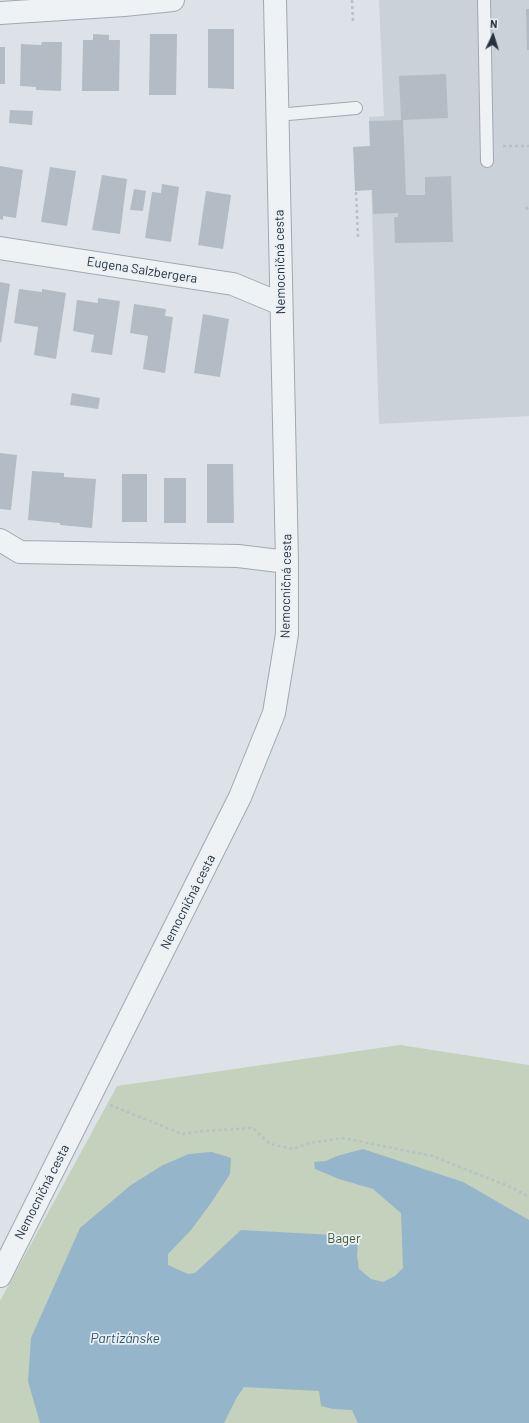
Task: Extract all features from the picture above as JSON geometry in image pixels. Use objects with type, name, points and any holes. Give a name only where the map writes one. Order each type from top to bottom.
[{"type":"street","points":[[0,13],[124,6],[173,0]]},
{"type":"street","name":"Nemocničná cesta","points":[[0,1276],[240,797],[274,713],[287,634],[287,562],[275,0]]},
{"type":"street","name":"Eugena Salzbergera","points":[[0,248],[233,284],[281,304]]},
{"type":"street","points":[[0,540],[20,552],[238,556],[287,562]]},
{"type":"lane","points":[[484,0],[487,161]]},
{"type":"lane","points":[[277,115],[356,108]]},
{"type":"path","points":[[352,0],[353,22]]},
{"type":"path","points":[[487,146],[529,146]]},
{"type":"path","points":[[356,192],[358,237]]},
{"type":"path","points":[[526,207],[529,211]]},
{"type":"path","points":[[90,1097],[182,1134],[253,1128],[270,1144],[293,1149],[309,1143],[343,1138],[432,1156],[513,1188],[529,1197]]},
{"type":"shaded area","points":[[379,0],[529,0],[529,416],[379,424],[369,117],[384,116]]},
{"type":"green space","name":"Bager","points":[[400,1045],[529,1065],[529,1423],[0,1423],[0,1301],[117,1086]]},
{"type":"water","name":"Partizánske","points":[[363,1149],[463,1182],[529,1220],[529,1423],[358,1423],[352,1410],[333,1409],[321,1406],[319,1391],[244,1387],[237,1397],[224,1423],[40,1423],[28,1381],[31,1338],[80,1228],[131,1185],[163,1165],[189,1154],[212,1152],[231,1158],[230,1174],[191,1230],[168,1254],[168,1265],[188,1274],[195,1273],[241,1230],[352,1236],[358,1241],[357,1256],[359,1269],[371,1279],[383,1282],[395,1276],[403,1268],[401,1213],[373,1189],[339,1179],[315,1169],[314,1162],[326,1161],[337,1156]]},
{"type":"building","points":[[526,9],[529,9],[529,50],[527,50]]},
{"type":"building","points":[[208,29],[234,29],[234,89],[208,88]]},
{"type":"building","points":[[93,34],[109,35],[109,40],[120,40],[119,91],[82,91],[83,40],[93,40]]},
{"type":"building","points":[[150,34],[177,34],[176,95],[149,95]]},
{"type":"building","points":[[42,42],[62,42],[61,91],[36,90],[36,87],[20,86],[21,44],[41,45]]},
{"type":"building","points":[[0,47],[5,47],[5,84],[0,84]]},
{"type":"building","points":[[446,74],[448,118],[403,120],[406,195],[425,195],[425,177],[451,176],[453,242],[395,243],[394,217],[398,217],[398,213],[373,214],[372,190],[355,191],[353,147],[370,146],[369,121],[401,120],[399,76]]},
{"type":"building","points":[[10,110],[33,111],[32,125],[9,123]]},
{"type":"building","points":[[0,166],[23,170],[16,218],[3,216],[3,220],[0,219]]},
{"type":"building","points":[[50,167],[76,171],[67,226],[41,222]]},
{"type":"building","points":[[102,175],[127,179],[120,234],[92,230]]},
{"type":"building","points":[[162,184],[179,187],[171,242],[145,238],[152,192],[161,193]]},
{"type":"building","points":[[134,189],[146,191],[143,211],[130,210]]},
{"type":"building","points":[[206,191],[231,195],[223,249],[198,245]]},
{"type":"building","points":[[0,282],[10,284],[1,343],[0,342]]},
{"type":"building","points":[[19,289],[42,292],[42,289],[66,293],[56,359],[34,355],[38,327],[14,323]]},
{"type":"building","points":[[98,298],[120,301],[112,355],[91,352],[94,335],[73,331],[77,300],[98,303]]},
{"type":"building","points":[[134,304],[166,309],[165,316],[173,317],[165,373],[143,369],[148,336],[130,333]]},
{"type":"building","points":[[203,314],[229,319],[220,377],[194,373]]},
{"type":"building","points":[[72,393],[100,398],[98,409],[70,405]]},
{"type":"building","points":[[0,453],[17,455],[11,510],[0,509]]},
{"type":"building","points":[[207,464],[233,464],[234,523],[207,523]]},
{"type":"building","points":[[32,471],[64,473],[64,477],[96,479],[92,528],[28,520]]},
{"type":"building","points":[[122,474],[147,474],[147,522],[122,522]]},
{"type":"building","points":[[164,478],[186,478],[186,523],[164,523]]}]
